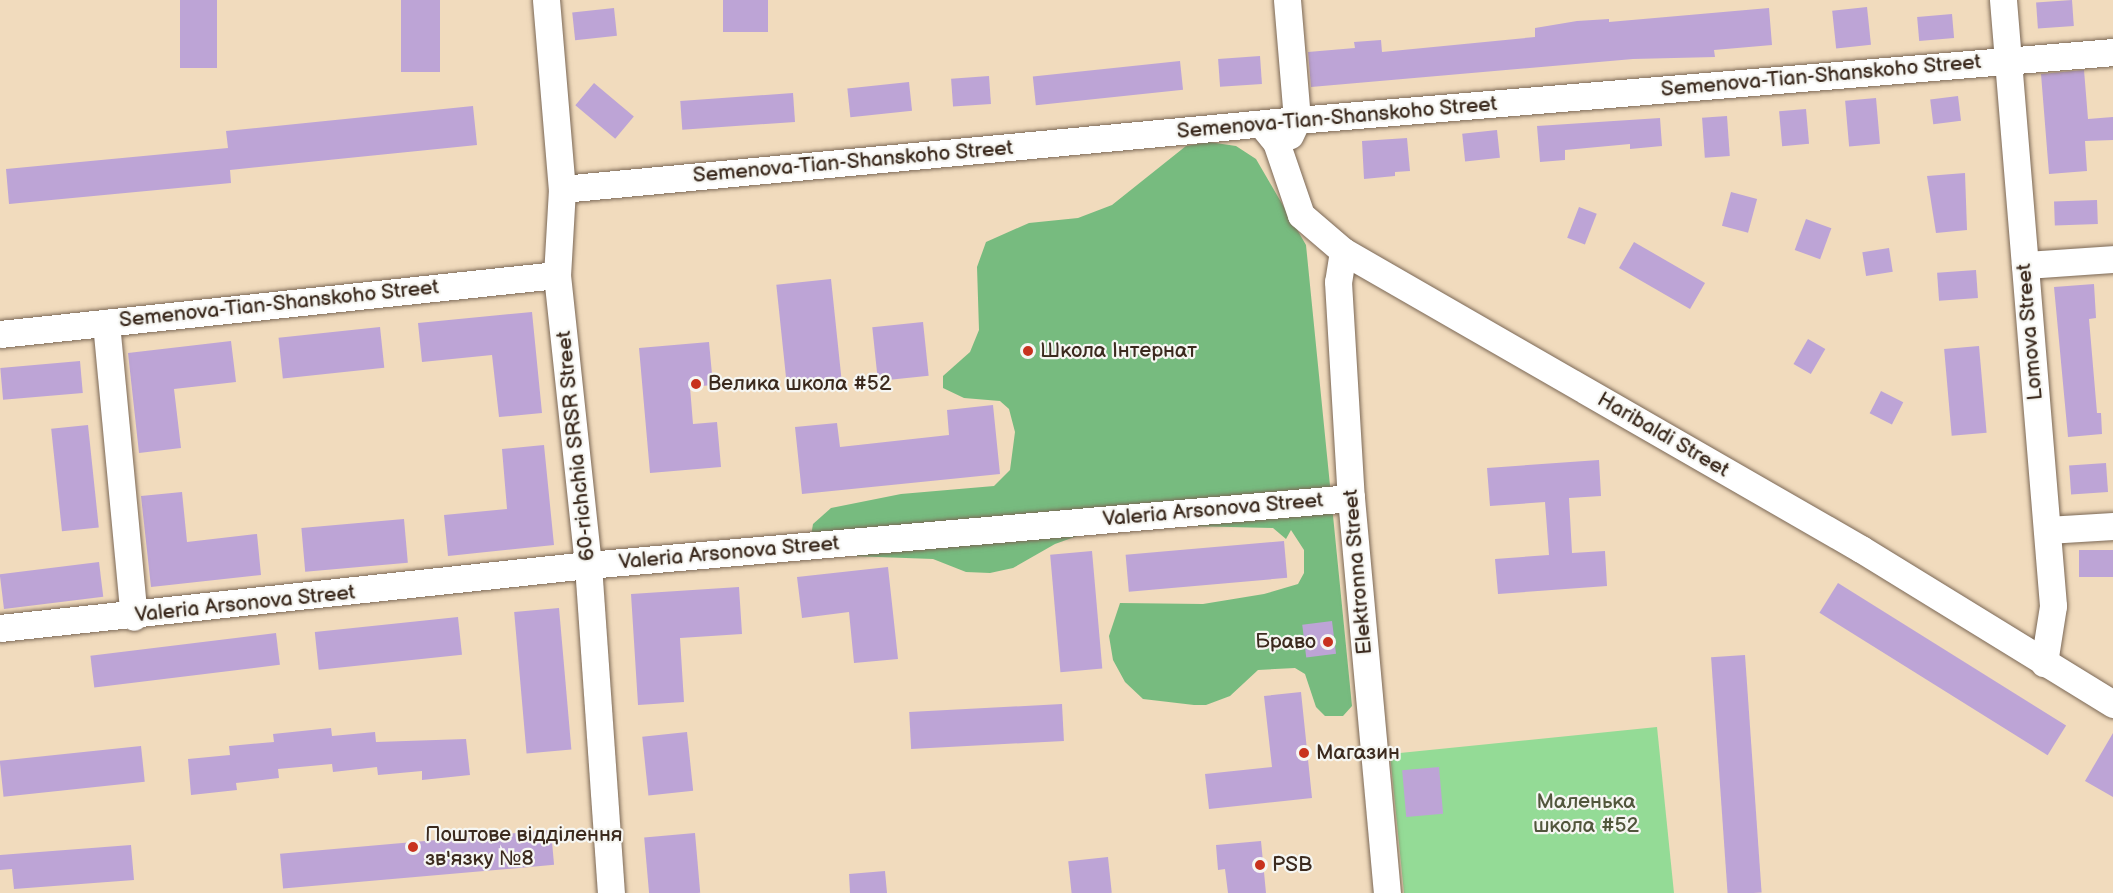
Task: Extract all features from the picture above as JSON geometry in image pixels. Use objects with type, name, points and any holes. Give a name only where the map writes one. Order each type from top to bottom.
[{"type":"street","name":"60-richchia SRSR Street","points":[[546,0],[562,189],[557,275],[588,565],[611,893]]},
{"type":"street","points":[[1281,157],[1297,120],[1287,0]]},
{"type":"street","name":"Lomova Street","points":[[2003,0],[2053,606],[2044,663]]},
{"type":"street","name":"Semenova-Tian-Shanskoho Street","points":[[562,189],[1297,120],[2113,52]]},
{"type":"street","name":"Haribaldi Street","points":[[1262,125],[1276,142],[1301,215],[1343,251],[1861,549],[2113,704]]},
{"type":"street","name":"Elektronna Street","points":[[1343,251],[1338,282],[1351,498],[1388,893]]},
{"type":"street","points":[[2025,266],[2113,259]]},
{"type":"street","name":"Semenova-Tian-Shanskoho Street","points":[[0,334],[557,275]]},
{"type":"street","points":[[106,323],[134,616]]},
{"type":"street","name":"Valeria Arsonova Street","points":[[0,628],[134,616],[588,565],[1351,498]]},
{"type":"street","points":[[2047,531],[2113,526]]},
{"type":"green space","points":[[1209,142],[1236,146],[1256,159],[1306,245],[1352,706],[1343,716],[1325,716],[1316,707],[1305,674],[1295,668],[1258,670],[1230,696],[1206,705],[1194,705],[1143,699],[1125,682],[1113,660],[1109,636],[1120,603],[1203,604],[1264,594],[1298,584],[1304,573],[1304,550],[1291,530],[1286,539],[1273,528],[1189,526],[1091,531],[1055,544],[1013,568],[990,573],[966,572],[933,559],[824,555],[811,536],[813,524],[831,508],[901,494],[994,486],[1010,470],[1015,432],[1009,409],[1000,401],[964,398],[943,388],[943,376],[970,352],[979,330],[977,267],[986,242],[1029,223],[1078,218],[1112,205],[1186,146]]},
{"type":"green space","name":"Маленька школа #52","points":[[1657,727],[1674,893],[1404,893],[1390,754]]},
{"type":"building","points":[[180,0],[217,0],[217,68],[180,68]]},
{"type":"building","points":[[401,0],[440,0],[440,72],[401,72]]},
{"type":"building","points":[[723,0],[768,0],[768,32],[723,32]]},
{"type":"building","points":[[2072,0],[2074,26],[2038,28],[2036,3]]},
{"type":"building","points":[[1867,7],[1871,45],[1836,48],[1832,11]]},
{"type":"building","points":[[614,8],[617,36],[575,40],[572,12]]},
{"type":"building","points":[[1769,8],[1772,45],[1714,50],[1715,57],[1633,59],[1311,87],[1308,52],[1355,48],[1354,42],[1381,40],[1382,52],[1535,37],[1535,28],[1577,21],[1609,19],[1609,22]]},
{"type":"building","points":[[1952,14],[1954,38],[1919,41],[1917,17]]},
{"type":"building","points":[[1260,56],[1262,84],[1220,87],[1218,59]]},
{"type":"building","points":[[1180,61],[1183,90],[1036,105],[1033,76]]},
{"type":"building","points":[[2084,70],[2088,119],[2113,117],[2113,140],[2085,141],[2087,171],[2049,174],[2041,74]]},
{"type":"building","points":[[989,76],[991,104],[953,107],[951,79]]},
{"type":"building","points":[[909,82],[912,111],[850,117],[847,88]]},
{"type":"building","points":[[594,83],[634,116],[615,139],[575,105]]},
{"type":"building","points":[[793,93],[795,122],[682,130],[680,101]]},
{"type":"building","points":[[1958,96],[1961,121],[1933,124],[1930,99]]},
{"type":"building","points":[[1876,98],[1880,144],[1849,147],[1845,101]]},
{"type":"building","points":[[473,106],[477,145],[230,170],[231,183],[9,204],[6,169],[228,148],[226,131]]},
{"type":"building","points":[[1806,109],[1809,144],[1782,146],[1779,111]]},
{"type":"building","points":[[1727,116],[1730,156],[1705,158],[1702,118]]},
{"type":"building","points":[[1660,118],[1662,146],[1630,149],[1630,144],[1565,150],[1565,160],[1540,162],[1537,126]]},
{"type":"building","points":[[1497,130],[1500,158],[1465,162],[1462,134]]},
{"type":"building","points":[[1407,138],[1410,171],[1395,172],[1395,176],[1364,179],[1362,141]]},
{"type":"building","points":[[1965,173],[1967,230],[1936,233],[1927,176]]},
{"type":"building","points":[[1731,192],[1757,199],[1748,233],[1722,226]]},
{"type":"building","points":[[2097,200],[2098,224],[2055,225],[2054,202]]},
{"type":"building","points":[[1579,207],[1597,214],[1585,245],[1567,238]]},
{"type":"building","points":[[1806,219],[1831,228],[1820,259],[1795,250]]},
{"type":"building","points":[[1634,242],[1705,283],[1690,309],[1619,268]]},
{"type":"building","points":[[1889,248],[1893,272],[1866,276],[1862,252]]},
{"type":"building","points":[[1976,270],[1978,298],[1939,301],[1937,273]]},
{"type":"building","points":[[831,279],[842,381],[787,387],[776,285]]},
{"type":"building","points":[[2094,284],[2096,318],[2089,319],[2097,413],[2101,413],[2102,434],[2068,437],[2054,287]]},
{"type":"building","points":[[532,312],[542,413],[499,417],[492,355],[422,362],[418,323]]},
{"type":"building","points":[[923,322],[929,376],[878,381],[872,327]]},
{"type":"building","points":[[380,327],[384,368],[283,378],[279,338]]},
{"type":"building","points":[[1808,339],[1825,349],[1811,374],[1794,364]]},
{"type":"building","points":[[231,341],[236,382],[174,389],[181,448],[139,453],[128,353]]},
{"type":"building","points":[[709,342],[713,385],[690,387],[693,424],[717,422],[721,467],[650,473],[639,348]]},
{"type":"building","points":[[1979,346],[1987,433],[1952,436],[1944,349]]},
{"type":"building","points":[[80,361],[83,393],[3,400],[0,368]]},
{"type":"building","points":[[1881,391],[1903,402],[1892,425],[1870,413]]},
{"type":"building","points":[[993,405],[1000,474],[802,494],[795,427],[837,423],[840,447],[949,435],[947,410]]},
{"type":"building","points":[[88,425],[99,527],[62,531],[51,429]]},
{"type":"building","points":[[544,445],[554,545],[448,556],[444,515],[507,509],[502,449]]},
{"type":"building","points":[[1599,460],[1601,496],[1569,498],[1572,553],[1605,551],[1607,586],[1498,594],[1495,559],[1549,555],[1545,502],[1490,506],[1487,468]]},
{"type":"building","points":[[2106,463],[2108,492],[2071,495],[2069,466]]},
{"type":"building","points":[[182,492],[187,542],[257,534],[261,575],[151,587],[141,496]]},
{"type":"building","points":[[404,519],[408,563],[305,572],[301,528]]},
{"type":"building","points":[[1284,541],[1287,578],[1129,592],[1126,555]]},
{"type":"building","points":[[2079,550],[2113,550],[2113,577],[2079,577]]},
{"type":"building","points":[[1092,551],[1102,669],[1060,672],[1050,555]]},
{"type":"building","points":[[99,562],[103,597],[4,609],[0,574]]},
{"type":"building","points":[[888,567],[898,659],[854,663],[849,612],[802,618],[797,577]]},
{"type":"building","points":[[1838,583],[2066,726],[2048,755],[1819,613]]},
{"type":"building","points":[[739,587],[742,634],[680,638],[684,702],[638,705],[631,594]]},
{"type":"building","points":[[559,608],[571,749],[527,753],[514,612]]},
{"type":"building","points":[[458,617],[462,655],[319,670],[315,632]]},
{"type":"building","points":[[1332,621],[1336,654],[1306,657],[1302,625]]},
{"type":"building","points":[[276,633],[280,665],[94,688],[90,656]]},
{"type":"building","points":[[1745,655],[1762,892],[1728,893],[1711,657]]},
{"type":"building","points":[[1301,692],[1312,798],[1209,809],[1205,774],[1272,767],[1264,696]]},
{"type":"building","points":[[1062,704],[1064,741],[911,749],[909,712]]},
{"type":"building","points":[[331,728],[332,736],[375,732],[376,742],[466,739],[470,775],[422,780],[422,771],[378,775],[377,767],[333,772],[332,764],[278,769],[279,778],[236,783],[237,790],[191,795],[188,759],[230,755],[229,746],[274,742],[273,734]]},
{"type":"building","points":[[687,732],[693,791],[648,795],[642,737]]},
{"type":"building","points":[[2113,733],[2113,797],[2085,781]]},
{"type":"building","points":[[141,746],[145,782],[4,797],[0,761]]},
{"type":"building","points":[[1439,767],[1443,814],[1406,817],[1402,770]]},
{"type":"building","points":[[551,830],[554,865],[283,889],[280,854]]},
{"type":"building","points":[[695,833],[700,893],[649,893],[644,837]]},
{"type":"building","points":[[1261,841],[1266,893],[1228,893],[1225,869],[1218,870],[1216,845]]},
{"type":"building","points":[[131,845],[134,880],[14,889],[12,869],[0,870],[0,855]]},
{"type":"building","points":[[1108,857],[1112,893],[1072,893],[1068,861]]},
{"type":"building","points":[[885,871],[887,893],[850,893],[849,874]]},
{"type":"place","name":"Школа Інтернат","points":[[1028,351]]},
{"type":"place","name":"Велика школа #52","points":[[696,384]]},
{"type":"place","name":"Браво","points":[[1328,642]]},
{"type":"place","name":"Магазин","points":[[1304,753]]},
{"type":"place","name":"Поштове відділення зв'язку №8","points":[[413,847]]},
{"type":"place","name":"PSB","points":[[1260,865]]}]
